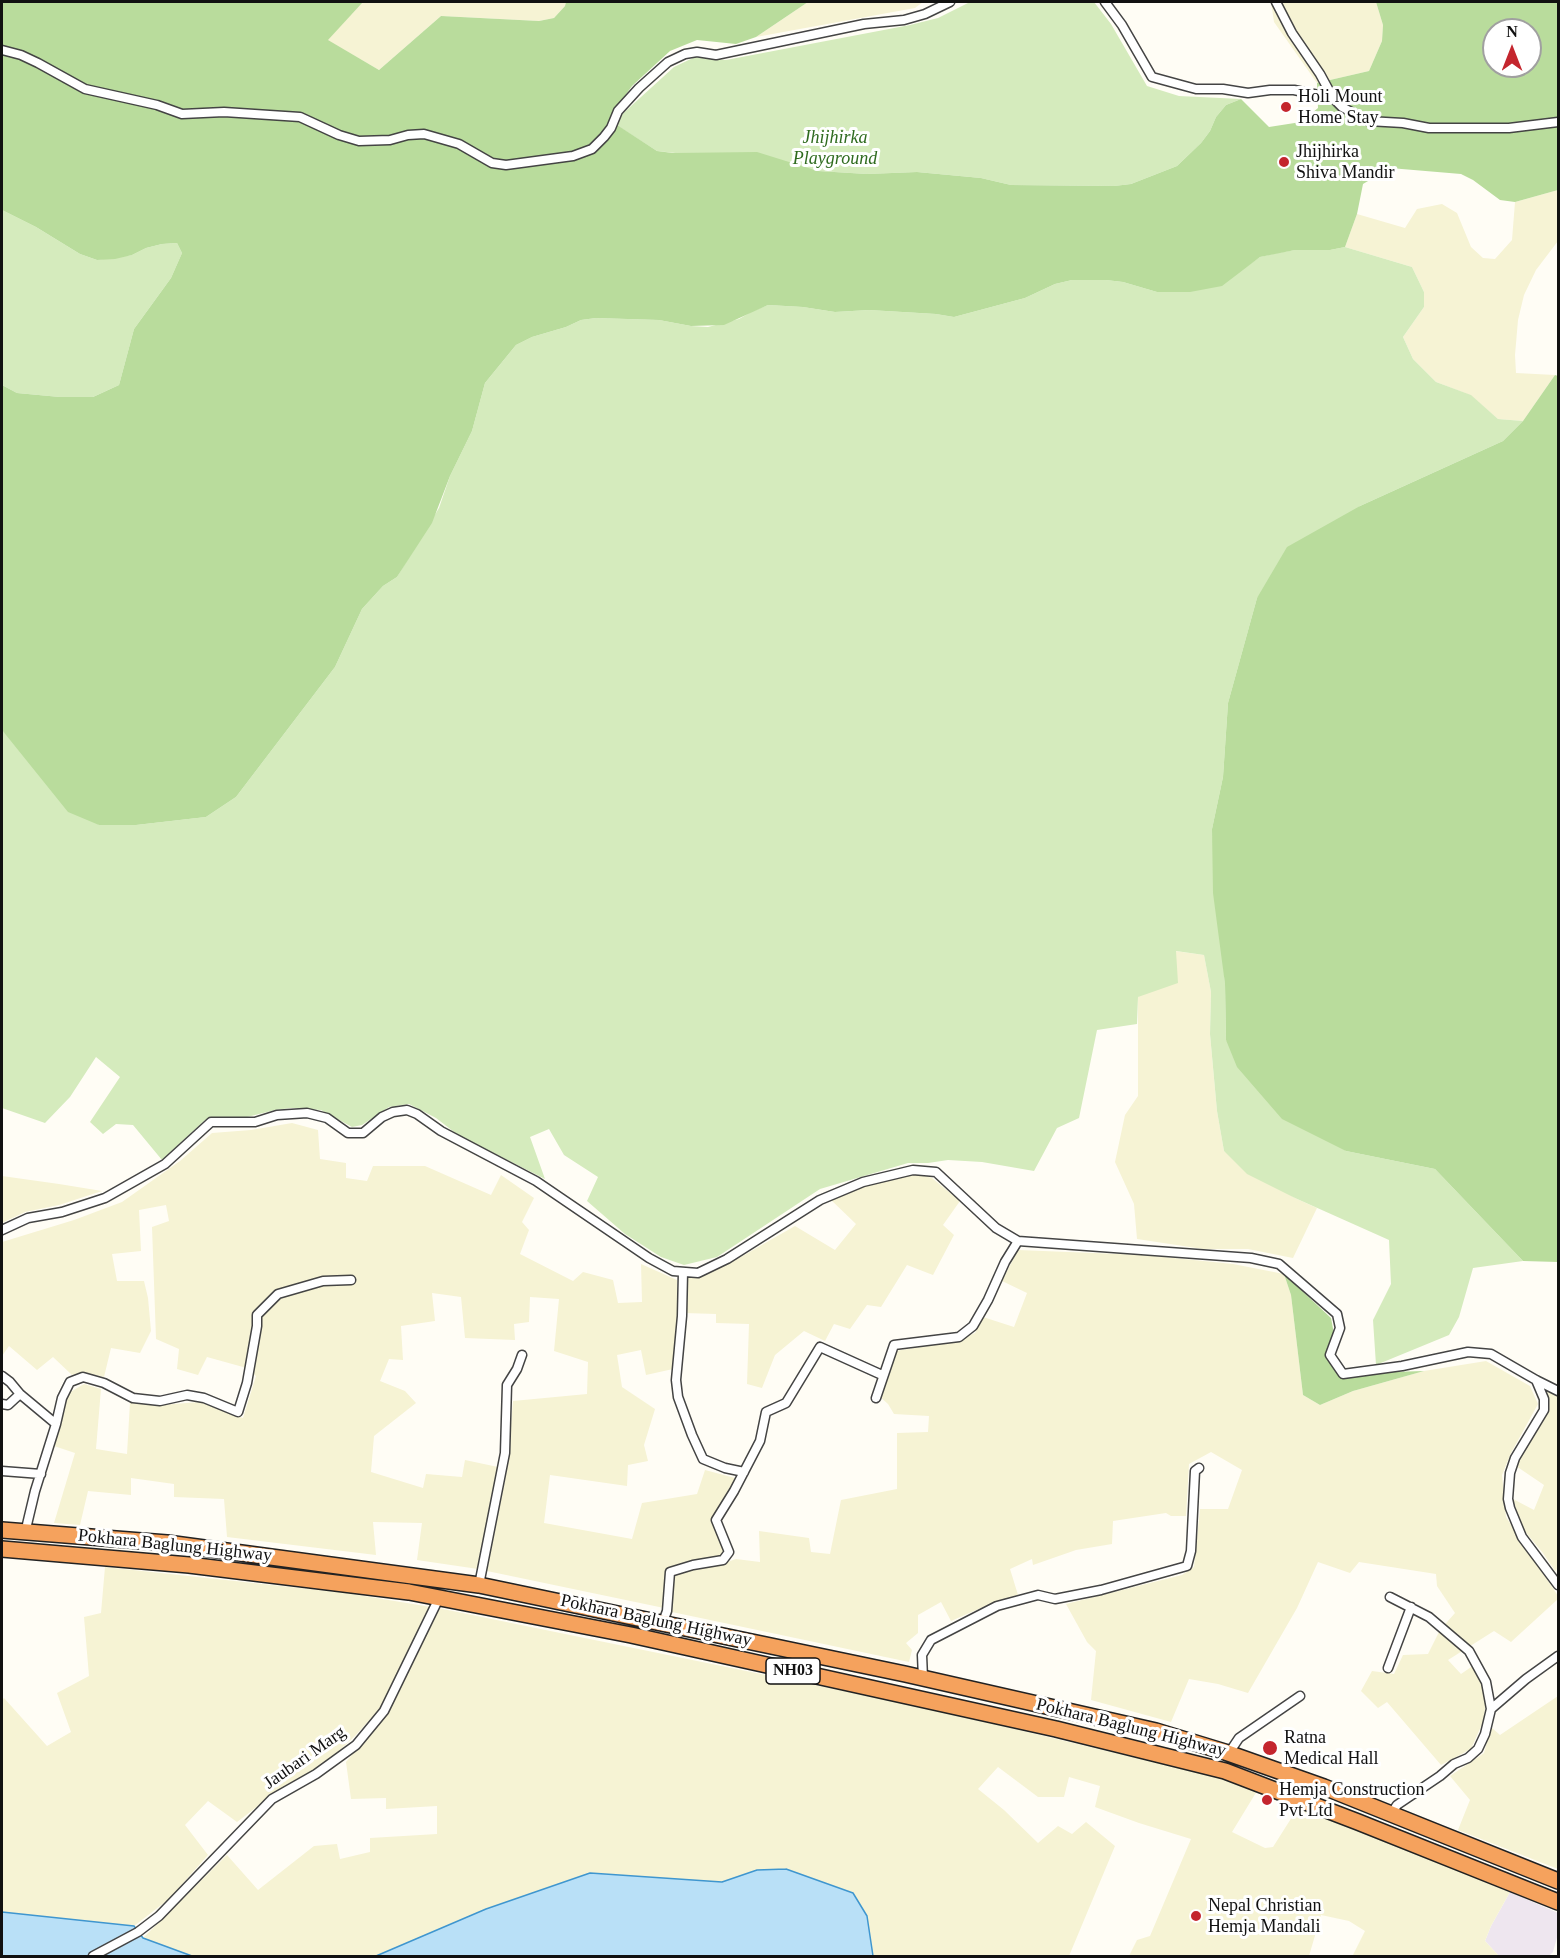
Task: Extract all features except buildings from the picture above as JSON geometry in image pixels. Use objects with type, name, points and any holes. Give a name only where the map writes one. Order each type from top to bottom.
[{"type":"highway","name":"Pokhara Baglung Highway","points":[[2,1530],[167,1543],[479,1585],[923,1678],[1156,1731],[1229,1753],[1278,1770],[1558,1881]]},
{"type":"highway","name":"Pokhara Baglung Highway","points":[[2,1549],[189,1565],[356,1584],[439,1598],[631,1635],[1056,1729],[1225,1771],[1347,1817],[1558,1902]]},
{"type":"street","points":[[2,50],[21,55],[85,89],[157,105],[182,114],[224,112],[300,117],[339,135],[359,141],[390,140],[424,134],[459,144],[492,163],[506,165],[573,156],[592,149],[611,128],[618,111],[639,87],[668,62],[685,54],[697,52],[716,55],[864,24],[904,20],[925,14],[950,2]]},
{"type":"street","points":[[1105,2],[1122,25],[1152,77],[1196,89],[1223,89],[1248,93],[1294,90],[1309,95],[1333,98]]},
{"type":"street","points":[[1276,2],[1292,33],[1320,74],[1333,98],[1342,107],[1368,121],[1403,123],[1429,128],[1519,128],[1558,122]]},
{"type":"street","points":[[2,1230],[28,1218],[62,1212],[105,1198],[165,1164],[211,1122],[255,1122],[277,1115],[307,1113],[327,1118],[348,1133],[363,1133],[382,1117],[406,1110],[536,1181],[649,1258],[673,1270],[698,1273],[727,1259],[820,1200],[863,1182],[913,1170],[936,1172],[996,1228],[1018,1241],[1251,1258],[1280,1264],[1337,1314],[1340,1328],[1330,1355],[1343,1374],[1402,1366],[1468,1352],[1491,1354],[1558,1391]]},
{"type":"street","points":[[876,1398],[894,1345],[959,1337],[973,1326],[1018,1241]]},
{"type":"street","points":[[682,1272],[682,1316],[676,1380],[678,1397],[703,1459],[725,1468],[744,1472]]},
{"type":"street","points":[[25,1533],[62,1398],[70,1382],[83,1377],[104,1383],[133,1398],[160,1401],[187,1395],[204,1398],[238,1412],[247,1383],[257,1315],[278,1294],[323,1281],[351,1280]]},
{"type":"street","points":[[663,1622],[667,1611],[670,1572],[723,1560],[729,1552],[716,1520],[760,1441],[766,1412],[786,1403],[820,1347],[882,1375]]},
{"type":"street","points":[[479,1585],[505,1453],[507,1384],[517,1369],[522,1355]]},
{"type":"street","points":[[2,1376],[56,1424]]},
{"type":"street","points":[[1536,1380],[1544,1399],[1544,1410],[1515,1458],[1510,1473],[1508,1499],[1522,1537],[1558,1585]]},
{"type":"street","points":[[2,1404],[8,1405],[20,1394]]},
{"type":"street","points":[[923,1678],[922,1655],[931,1640],[997,1606],[1038,1595],[1055,1599],[1101,1590],[1187,1566],[1191,1551],[1195,1471],[1199,1468]]},
{"type":"street","points":[[2,1471],[41,1474]]},
{"type":"street","points":[[1390,1597],[1428,1617],[1470,1651],[1486,1682],[1491,1709],[1485,1734],[1478,1749],[1396,1805],[1390,1814]]},
{"type":"street","name":"Jaubari Marg","points":[[93,1956],[138,1932],[159,1916],[272,1799],[316,1774],[356,1745],[384,1711],[439,1598]]},
{"type":"street","points":[[1388,1668],[1411,1607]]},
{"type":"street","points":[[1491,1709],[1526,1679],[1558,1656]]},
{"type":"street","points":[[1229,1753],[1239,1738],[1300,1696]]},
{"type":"shaded area","points":[[363,2],[566,2],[554,18],[539,21],[441,16],[379,70],[327,40]]},
{"type":"shaded area","points":[[808,2],[923,2],[915,8],[756,37]]},
{"type":"shaded area","points":[[1271,2],[1376,2],[1383,25],[1382,41],[1369,71],[1317,83],[1274,22]]},
{"type":"shaded area","points":[[1558,190],[1558,241],[1536,270],[1524,295],[1518,320],[1515,355],[1516,373],[1555,375],[1523,421],[1498,419],[1470,395],[1436,382],[1413,359],[1403,337],[1424,307],[1424,292],[1412,267],[1345,247],[1357,214],[1405,228],[1417,209],[1442,204],[1457,213],[1471,247],[1483,258],[1495,259],[1512,240],[1515,202]]},
{"type":"shaded area","points":[[1175,951],[1204,955],[1211,992],[1210,1034],[1217,1111],[1224,1151],[1295,1198],[1317,1208],[1293,1258],[1248,1249],[1203,1249],[1137,1239],[1134,1204],[1115,1162],[1125,1115],[1138,1096],[1138,997]]},
{"type":"shaded area","points":[[292,1123],[318,1130],[320,1159],[346,1163],[346,1178],[367,1181],[373,1166],[425,1166],[491,1195],[501,1175],[534,1198],[522,1222],[529,1230],[520,1254],[573,1281],[583,1272],[613,1280],[618,1303],[642,1302],[641,1264],[677,1280],[678,1338],[673,1369],[646,1375],[641,1350],[617,1355],[622,1387],[655,1409],[644,1445],[648,1461],[628,1465],[627,1486],[550,1475],[544,1523],[632,1539],[642,1503],[697,1494],[705,1470],[735,1478],[714,1518],[714,1528],[725,1550],[721,1558],[673,1566],[667,1572],[664,1608],[487,1571],[507,1470],[513,1401],[587,1394],[588,1362],[554,1351],[559,1299],[530,1297],[529,1322],[514,1324],[515,1340],[465,1338],[461,1297],[432,1293],[435,1321],[401,1326],[403,1360],[389,1359],[380,1381],[405,1391],[416,1403],[374,1436],[371,1472],[423,1488],[426,1474],[462,1477],[465,1460],[498,1467],[478,1569],[417,1560],[422,1523],[373,1522],[376,1555],[227,1537],[224,1499],[174,1497],[174,1484],[131,1478],[131,1495],[88,1491],[80,1525],[54,1523],[75,1453],[54,1446],[67,1394],[84,1384],[101,1389],[96,1449],[127,1454],[130,1402],[161,1405],[200,1402],[243,1418],[256,1376],[243,1367],[207,1357],[198,1375],[177,1369],[179,1349],[156,1339],[152,1227],[169,1221],[166,1205],[139,1210],[141,1251],[112,1254],[117,1281],[144,1281],[151,1331],[140,1353],[111,1348],[104,1377],[83,1372],[72,1375],[53,1357],[37,1370],[9,1346],[2,1356],[2,1242],[74,1220],[122,1202],[180,1161],[212,1133],[251,1130]]},
{"type":"shaded area","points":[[918,1174],[932,1178],[960,1201],[943,1225],[954,1235],[933,1275],[907,1265],[881,1307],[867,1305],[850,1329],[834,1324],[825,1341],[804,1331],[775,1355],[762,1388],[747,1384],[749,1324],[716,1323],[716,1314],[684,1313],[686,1278],[707,1273],[739,1258],[795,1226],[835,1250],[856,1224],[830,1199],[876,1181]]},
{"type":"shaded area","points":[[2,1176],[102,1191],[59,1205],[25,1212],[2,1223]]},
{"type":"shaded area","points":[[1018,1250],[1144,1255],[1233,1264],[1284,1274],[1291,1295],[1303,1395],[1320,1405],[1353,1391],[1424,1371],[1486,1361],[1530,1386],[1538,1404],[1511,1453],[1502,1475],[1506,1517],[1558,1599],[1511,1642],[1494,1631],[1448,1660],[1461,1674],[1474,1665],[1487,1696],[1483,1722],[1471,1749],[1441,1765],[1387,1702],[1378,1708],[1361,1691],[1372,1671],[1394,1674],[1403,1655],[1428,1654],[1440,1630],[1455,1613],[1437,1586],[1436,1574],[1359,1562],[1350,1573],[1318,1562],[1297,1608],[1248,1693],[1218,1684],[1189,1679],[1171,1722],[1091,1700],[1096,1651],[1087,1642],[1066,1604],[1182,1575],[1194,1567],[1200,1509],[1228,1509],[1242,1470],[1211,1452],[1189,1464],[1186,1516],[1171,1516],[1166,1513],[1113,1521],[1112,1544],[1076,1550],[1033,1565],[1032,1559],[1010,1569],[1018,1595],[951,1621],[941,1602],[918,1615],[918,1633],[906,1643],[912,1650],[909,1662],[672,1612],[673,1578],[677,1574],[736,1559],[760,1562],[759,1531],[809,1538],[811,1552],[830,1554],[841,1500],[897,1489],[897,1433],[928,1432],[929,1416],[894,1414],[888,1404],[878,1395],[895,1351],[955,1342],[975,1333],[983,1317],[1014,1327],[1027,1293],[1002,1281]]},
{"type":"shaded area","points":[[1542,1388],[1558,1396],[1558,1568],[1555,1571],[1522,1528],[1513,1499],[1534,1510],[1544,1485],[1516,1466],[1548,1408],[1548,1398]]},
{"type":"shaded area","points":[[105,1567],[346,1593],[431,1607],[383,1705],[355,1736],[326,1763],[283,1787],[237,1822],[208,1801],[185,1825],[208,1855],[169,1899],[134,1926],[2,1912],[2,1700],[4,1698],[47,1746],[71,1732],[57,1693],[89,1676],[84,1617],[101,1613]]},
{"type":"shaded area","points":[[438,1608],[927,1708],[1128,1756],[1178,1763],[1257,1791],[1232,1832],[1265,1848],[1273,1847],[1299,1806],[1510,1892],[1485,1941],[1499,1956],[1355,1956],[1353,1955],[1365,1931],[1349,1921],[1321,1915],[1309,1956],[1129,1956],[1137,1940],[1150,1936],[1191,1839],[1095,1807],[1100,1786],[1069,1777],[1064,1797],[1038,1797],[998,1767],[978,1789],[1038,1843],[1058,1826],[1072,1834],[1086,1822],[1115,1846],[1069,1956],[873,1956],[867,1916],[757,1870],[722,1882],[705,1881],[486,1909],[376,1956],[192,1956],[143,1938],[227,1855],[258,1890],[314,1846],[337,1844],[340,1859],[370,1852],[370,1838],[437,1834],[437,1806],[386,1809],[386,1798],[351,1799],[346,1762],[390,1708]]},
{"type":"shaded area","points":[[1558,1696],[1558,1869],[1458,1830],[1470,1800],[1450,1776],[1484,1753],[1491,1727],[1500,1735]]},
{"type":"shaded area","points":[[1510,1892],[1558,1913],[1558,1934],[1553,1952],[1549,1956],[1499,1956],[1485,1941]]},
{"type":"green space","points":[[2,2],[363,2],[328,40],[379,70],[441,16],[539,21],[554,18],[566,2],[808,2],[756,37],[736,44],[697,40],[670,51],[632,86],[619,104],[617,125],[657,151],[673,153],[757,152],[818,171],[867,174],[917,172],[981,178],[1011,185],[1114,186],[1131,184],[1177,166],[1201,143],[1226,105],[1241,99],[1269,127],[1301,122],[1318,108],[1317,83],[1369,71],[1382,41],[1383,25],[1376,2],[1558,2],[1558,190],[1515,202],[1500,200],[1461,174],[1390,168],[1363,184],[1357,214],[1345,247],[1330,250],[1295,250],[1260,257],[1222,286],[1190,292],[1157,292],[1123,282],[1106,280],[1072,280],[1055,284],[1025,298],[954,317],[869,310],[835,312],[768,305],[724,325],[691,326],[659,320],[596,318],[581,320],[516,345],[485,383],[472,431],[450,476],[432,523],[397,577],[383,586],[362,609],[335,667],[236,797],[206,817],[136,825],[99,825],[68,812],[2,730],[2,385],[17,393],[93,397],[119,385],[134,329],[171,278],[182,253],[177,243],[162,244],[132,255],[97,260],[80,254],[36,227],[2,210]]},
{"type":"green space","name":"Jhijhirka Playground","points":[[970,2],[1094,2],[1111,24],[1147,86],[1179,96],[1241,99],[1226,105],[1201,143],[1177,166],[1131,184],[1114,186],[1011,185],[981,178],[917,172],[867,174],[818,171],[801,167],[657,151],[616,125],[619,117],[674,67],[695,57],[726,60],[910,25],[938,18]]},
{"type":"green space","points":[[2,210],[36,227],[80,254],[97,260],[132,255],[146,248],[177,243],[182,253],[171,278],[134,329],[119,385],[93,397],[60,397],[17,393],[2,385]]},
{"type":"green space","points":[[1345,247],[1412,267],[1424,292],[1424,307],[1403,337],[1413,359],[1436,382],[1471,395],[1498,419],[1523,421],[1503,441],[1360,506],[1257,598],[1228,703],[1223,777],[1212,829],[1225,984],[1226,1040],[1346,1151],[1435,1169],[1523,1261],[1473,1268],[1459,1317],[1449,1335],[1376,1365],[1373,1320],[1391,1284],[1389,1240],[1247,1174],[1224,1151],[1217,1111],[1210,1034],[1211,992],[1204,955],[1176,951],[1178,983],[1138,997],[1137,1024],[1097,1030],[1079,1118],[1057,1128],[1034,1171],[982,1162],[948,1160],[908,1163],[820,1189],[717,1257],[684,1265],[661,1257],[625,1234],[587,1201],[598,1177],[564,1155],[549,1129],[530,1137],[545,1179],[458,1135],[436,1118],[409,1104],[389,1107],[362,1125],[352,1127],[321,1110],[291,1108],[247,1117],[205,1120],[162,1160],[133,1125],[116,1124],[103,1134],[90,1122],[120,1077],[96,1057],[70,1097],[45,1123],[2,1108],[2,730],[99,825],[136,825],[206,817],[236,797],[335,667],[362,609],[383,586],[397,577],[439,508],[450,476],[472,431],[485,383],[516,345],[581,320],[596,318],[659,320],[708,327],[739,319],[768,305],[835,312],[869,310],[954,317],[1025,298],[1055,284],[1072,280],[1123,282],[1157,292],[1247,266],[1260,257],[1295,250],[1330,250]]},
{"type":"green space","points":[[1555,375],[1558,376],[1558,1262],[1523,1261],[1435,1169],[1346,1151],[1282,1119],[1237,1067],[1226,1040],[1225,984],[1213,893],[1212,829],[1223,777],[1228,703],[1257,598],[1287,547],[1360,506],[1503,441],[1523,421]]},
{"type":"green space","points":[[1284,1274],[1331,1318],[1334,1334],[1327,1350],[1328,1359],[1339,1375],[1350,1378],[1390,1372],[1424,1371],[1353,1391],[1320,1405],[1303,1395],[1291,1295]]},
{"type":"water","points":[[786,1869],[853,1893],[867,1916],[873,1956],[376,1956],[486,1909],[590,1873],[722,1882],[757,1870]]},
{"type":"water","points":[[2,1912],[134,1926],[143,1938],[192,1956],[2,1956]]},
{"type":"place","name":"Holi Mount Home Stay","points":[[1286,107]]},
{"type":"place","name":"Jhijhirka Shiva Mandir","points":[[1284,162]]},
{"type":"place","name":"Ratna Medical Hall","points":[[1270,1748]]},
{"type":"place","name":"Hemja Construction Pvt Ltd","points":[[1267,1800]]},
{"type":"place","name":"Nepal Christian Hemja Mandali","points":[[1196,1916]]}]
